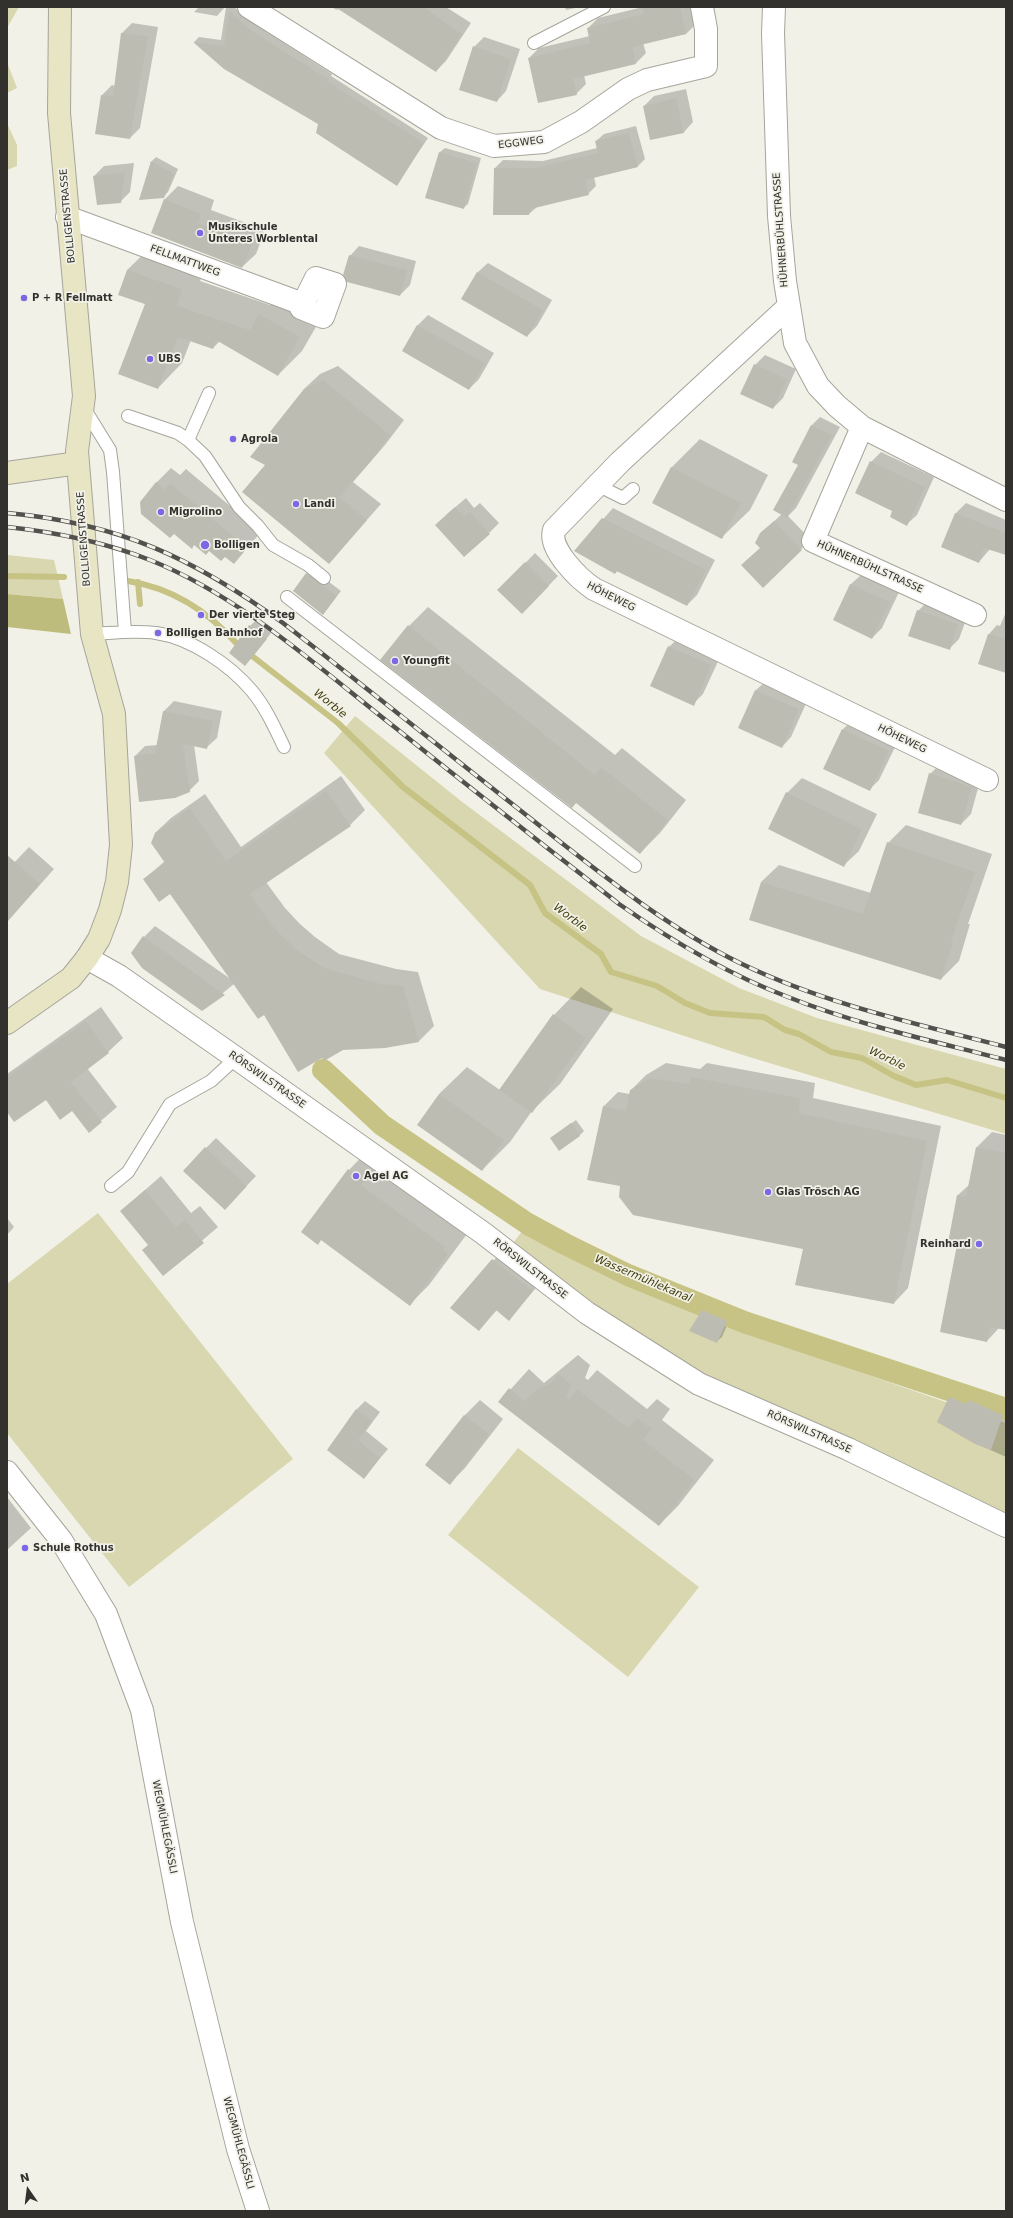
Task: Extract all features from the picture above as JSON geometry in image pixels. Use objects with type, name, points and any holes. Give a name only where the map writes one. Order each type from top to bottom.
[{"type":"main road","name":"BOLLIGENSTRASSE","points":[[7,1023],[71,978],[87,958],[99,939],[110,910],[117,882],[120,845],[114,714],[92,634],[78,463],[78,440],[84,407],[84,385],[67,217],[59,113],[60,7]]},
{"type":"main road","points":[[7,473],[78,463]]},
{"type":"street","name":"EGGWEG","points":[[249,7],[441,128],[494,146],[544,142],[581,122],[628,90],[647,80],[706,66],[706,29],[702,7]]},
{"type":"street","name":"HÜHNERBÜHLSTRASSE","points":[[774,7],[773,32],[778,216],[788,307],[795,343],[814,379],[837,406],[862,426],[1006,500]]},
{"type":"street","name":"FELLMATTWEG","points":[[67,217],[304,304]]},
{"type":"street","name":"HÖHEWEG","points":[[788,307],[597,485],[554,530],[552,536],[554,545],[583,582],[594,589],[987,780]]},
{"type":"street","name":"HÜHNERBÜHLSTRASSE","points":[[862,426],[813,541],[975,615]]},
{"type":"street","name":"RÖRSWILSTRASSE","points":[[87,958],[119,976],[483,1233],[587,1313],[699,1384],[848,1449],[1006,1526]]},
{"type":"street","name":"WEGMÜHLEGÄSSLI","points":[[7,1472],[61,1540],[106,1614],[142,1710],[182,1922],[238,2149],[258,2211]]},
{"type":"lane","points":[[534,43],[604,7]]},
{"type":"lane","points":[[188,440],[209,393]]},
{"type":"lane","points":[[84,407],[110,450],[125,632]]},
{"type":"lane","points":[[128,416],[178,433],[188,440],[205,456],[239,507],[258,526],[273,545],[308,565],[324,578]]},
{"type":"lane","points":[[597,485],[623,498],[633,490]]},
{"type":"lane","points":[[287,597],[635,866]]},
{"type":"lane","points":[[92,634],[125,632],[153,633],[174,637],[192,645],[227,668],[251,691],[268,715],[284,747]]},
{"type":"lane","points":[[111,1186],[128,1172],[170,1104],[211,1081],[236,1058]]},
{"type":"green space","points":[[7,7],[19,7],[7,28]]},
{"type":"green space","points":[[7,62],[17,88],[7,93]]},
{"type":"green space","points":[[7,123],[17,145],[17,166],[7,170]]},
{"type":"green space","points":[[7,555],[54,560],[63,599],[7,594]]},
{"type":"green space","points":[[355,716],[461,801],[641,936],[739,988],[817,1018],[1006,1069],[1006,1134],[746,1056],[540,989],[324,753]]},
{"type":"green space","points":[[98,1213],[293,1459],[129,1587],[7,1433],[7,1284]]},
{"type":"green space","points":[[523,1230],[626,1283],[742,1331],[1006,1423],[1006,1526],[699,1384],[507,1251]]},
{"type":"green space","points":[[518,1448],[699,1587],[628,1677],[448,1535]]},
{"type":"shaded area","points":[[7,594],[63,599],[71,634],[7,627]]},
{"type":"building","points":[[335,7],[423,7],[462,34],[436,72]]},
{"type":"building","points":[[642,7],[680,7],[686,34],[632,47],[636,64],[573,79],[577,95],[538,103],[528,58],[590,43],[587,28],[644,14]]},
{"type":"building","points":[[229,11],[252,31],[328,79],[327,81],[424,143],[397,186],[316,133],[318,124],[224,69],[193,42],[224,46]]},
{"type":"building","points":[[121,33],[148,36],[130,139],[95,134],[101,95],[113,96]]},
{"type":"building","points":[[473,46],[511,59],[497,102],[459,90]]},
{"type":"building","points":[[676,98],[684,133],[650,140],[643,106]]},
{"type":"building","points":[[629,133],[638,167],[585,180],[589,195],[530,209],[529,215],[493,215],[494,168],[535,168],[598,153],[595,141]]},
{"type":"building","points":[[439,152],[477,163],[464,209],[425,198]]},
{"type":"building","points":[[151,161],[174,174],[164,198],[139,200]]},
{"type":"building","points":[[125,172],[121,203],[97,205],[93,176]]},
{"type":"building","name":"Musikschule Unteres Worblental","points":[[164,199],[201,214],[198,223],[252,244],[242,268],[151,233]]},
{"type":"building","points":[[349,255],[407,270],[400,296],[347,282],[343,275]]},
{"type":"building","points":[[127,270],[182,289],[177,306],[250,330],[259,314],[300,337],[278,376],[216,340],[213,349],[178,337],[158,389],[118,374],[145,304],[118,295]]},
{"type":"building","points":[[477,272],[543,310],[527,337],[461,299]]},
{"type":"building","points":[[417,325],[485,363],[469,390],[402,351]]},
{"type":"building","points":[[754,364],[787,379],[773,409],[740,394]]},
{"type":"building","points":[[323,380],[390,435],[371,461],[339,497],[367,520],[329,564],[242,492],[265,465],[250,457],[304,389]]},
{"type":"building","points":[[811,425],[832,435],[787,518],[773,510],[798,465],[792,462]]},
{"type":"building","points":[[870,461],[925,487],[907,526],[890,517],[892,511],[855,493]]},
{"type":"building","points":[[671,467],[741,503],[722,539],[652,503]]},
{"type":"building","points":[[156,482],[165,490],[170,483],[247,548],[234,564],[225,557],[221,561],[209,551],[206,555],[194,545],[192,549],[174,534],[170,538],[141,514],[140,502]]},
{"type":"building","points":[[455,507],[464,517],[470,512],[490,534],[464,557],[435,525]]},
{"type":"building","points":[[955,513],[1006,533],[1006,555],[984,548],[979,563],[941,547]]},
{"type":"building","points":[[602,518],[706,570],[687,606],[617,571],[615,574],[574,551]]},
{"type":"building","points":[[774,521],[802,550],[763,588],[741,565],[760,548],[755,543],[760,533]]},
{"type":"building","points":[[525,562],[549,586],[522,614],[497,590]]},
{"type":"building","points":[[306,573],[337,596],[323,615],[293,591]]},
{"type":"building","points":[[850,584],[890,602],[872,639],[833,620]]},
{"type":"building","points":[[917,610],[958,624],[950,650],[908,636]]},
{"type":"building","points":[[249,625],[267,639],[245,666],[229,653]]},
{"type":"building","points":[[408,625],[595,775],[601,767],[668,820],[640,854],[576,803],[572,808],[380,660]]},
{"type":"building","points":[[988,634],[1006,639],[1006,673],[978,664]]},
{"type":"building","points":[[668,646],[711,665],[694,706],[650,686]]},
{"type":"building","points":[[755,690],[799,709],[782,748],[738,728]]},
{"type":"building","points":[[163,711],[213,721],[207,749],[183,744],[190,792],[175,798],[139,802],[134,756],[155,753]]},
{"type":"building","points":[[842,729],[889,751],[870,791],[823,769]]},
{"type":"building","points":[[929,773],[972,787],[961,825],[918,813]]},
{"type":"building","points":[[326,791],[351,826],[250,894],[270,923],[285,939],[300,952],[324,968],[381,984],[403,986],[419,1042],[385,1048],[343,1050],[324,1061],[322,1058],[298,1072],[264,1015],[258,1019],[170,894],[159,902],[143,879],[165,863],[151,843],[155,833],[190,808],[226,861]]},
{"type":"building","points":[[786,792],[862,829],[844,867],[768,829]]},
{"type":"building","points":[[887,842],[975,872],[951,942],[953,942],[941,980],[749,920],[761,882],[863,914]]},
{"type":"building","points":[[7,855],[40,884],[7,922]]},
{"type":"building","points":[[143,936],[225,995],[202,1011],[142,968],[131,953]]},
{"type":"building","points":[[553,1014],[586,1038],[532,1113],[499,1090]]},
{"type":"building","points":[[86,1021],[109,1053],[71,1082],[102,1122],[89,1133],[72,1111],[60,1120],[46,1100],[14,1122],[7,1112],[7,1077]]},
{"type":"building","name":"Glas Trösch AG","points":[[691,1077],[800,1098],[799,1113],[927,1141],[894,1304],[795,1285],[803,1249],[633,1215],[619,1197],[620,1186],[587,1180],[603,1106],[626,1111],[630,1090],[650,1078],[689,1084]]},
{"type":"building","points":[[439,1094],[504,1140],[482,1171],[417,1125]]},
{"type":"building","points":[[571,1123],[580,1136],[559,1151],[550,1138]]},
{"type":"building","points":[[205,1147],[247,1186],[225,1210],[183,1171]]},
{"type":"building","name":"Reinhard","points":[[976,1147],[1006,1153],[1006,1330],[990,1327],[987,1342],[940,1332],[957,1245],[948,1243],[957,1195],[966,1197]]},
{"type":"building","points":[[348,1169],[364,1181],[361,1185],[445,1247],[443,1250],[448,1254],[410,1306],[321,1240],[318,1245],[301,1232]]},
{"type":"building","points":[[145,1190],[176,1227],[185,1220],[204,1243],[163,1276],[142,1250],[148,1245],[120,1211]]},
{"type":"building","points":[[492,1259],[533,1291],[509,1321],[496,1310],[479,1331],[450,1308]]},
{"type":"building","points":[[702,1310],[727,1321],[717,1343],[689,1331]]},
{"type":"building","points":[[558,1374],[571,1384],[566,1398],[570,1399],[577,1389],[628,1428],[637,1418],[652,1429],[643,1440],[695,1480],[659,1526],[498,1402],[509,1388],[524,1401],[539,1388],[550,1384]]},
{"type":"building","points":[[949,1397],[967,1404],[969,1400],[1003,1415],[991,1450],[975,1444],[937,1422]]},
{"type":"building","points":[[356,1409],[372,1421],[358,1440],[380,1458],[364,1479],[327,1450]]},
{"type":"building","points":[[464,1415],[489,1434],[450,1485],[425,1465]]},
{"type":"waterway","name":"Worble","points":[[7,576],[64,577]]},
{"type":"waterway","name":"Worble","points":[[128,581],[160,589],[189,603],[215,622],[238,645],[338,723],[403,787],[530,885],[545,913],[601,954],[611,972],[657,986],[685,1003],[710,1013],[764,1017],[785,1030],[799,1034],[831,1052],[862,1058],[894,1076],[916,1085],[947,1080],[1006,1098]]},
{"type":"waterway","name":"Wassermühlekanal","points":[[138,582],[140,604]]},
{"type":"waterway","name":"Wassermühlekanal","points":[[323,1070],[382,1125],[528,1224],[565,1244],[628,1275],[744,1322],[1006,1409]]},
{"type":"railway","points":[[7,513],[85,525],[120,535],[153,547],[186,562],[218,580],[283,623],[609,880],[687,934],[742,964],[806,991],[839,1002],[1006,1047]]},
{"type":"railway","points":[[7,527],[61,535],[115,548],[150,560],[184,575],[216,593],[309,658],[619,904],[700,956],[765,988],[814,1007],[896,1032],[1006,1060]]},
{"type":"place","name":"Musikschule Unteres Worblental","points":[[200,233]]},
{"type":"place","name":"P + R Fellmatt","points":[[24,298]]},
{"type":"place","name":"UBS","points":[[150,359]]},
{"type":"place","name":"Agrola","points":[[233,439]]},
{"type":"place","name":"Landi","points":[[296,504]]},
{"type":"place","name":"Migrolino","points":[[161,512]]},
{"type":"place","name":"Bolligen","points":[[205,545]]},
{"type":"place","name":"Der vierte Steg","points":[[201,615]]},
{"type":"place","name":"Bolligen Bahnhof","points":[[158,633]]},
{"type":"place","name":"Youngfit","points":[[395,661]]},
{"type":"place","name":"Agel AG","points":[[356,1176]]},
{"type":"place","name":"Glas Trösch AG","points":[[768,1192]]},
{"type":"place","name":"Reinhard","points":[[979,1244]]},
{"type":"place","name":"Schule Rothus","points":[[25,1548]]}]
